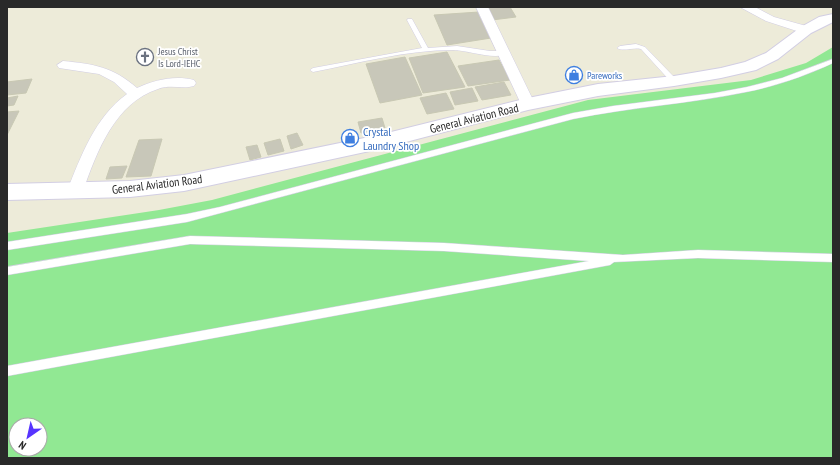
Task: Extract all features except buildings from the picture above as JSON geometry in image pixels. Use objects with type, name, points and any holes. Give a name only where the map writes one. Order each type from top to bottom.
[{"type":"main road","name":"General Aviation Road","points":[[7,192],[130,189],[184,183],[379,142],[528,104],[598,90],[674,81],[750,66],[772,56],[806,30],[824,20],[833,18]]},
{"type":"street","points":[[482,7],[528,104]]},
{"type":"street","points":[[746,7],[770,19],[806,30]]},
{"type":"street","points":[[63,65],[97,68],[117,77],[136,95]]},
{"type":"street","points":[[75,190],[88,157],[106,122],[136,95],[155,85],[189,83]]},
{"type":"lane","points":[[410,20],[426,50]]},
{"type":"lane","points":[[620,48],[636,46],[643,48],[674,81]]},
{"type":"lane","points":[[313,70],[426,50],[452,48],[492,55],[504,53]]},
{"type":"lane","points":[[7,246],[194,216],[573,116],[613,108],[734,92],[790,78],[833,61]]},
{"type":"lane","points":[[7,271],[190,240],[444,247],[623,258],[698,254],[833,258]]},
{"type":"lane","points":[[7,371],[623,258]]},
{"type":"green space","points":[[833,47],[833,458],[7,458],[7,233],[159,210],[212,200],[588,100],[751,80],[806,63]]},
{"type":"place","name":"Jesus Christ Is Lord-IEHC","points":[[145,57]]},
{"type":"place","name":"Pareworks","points":[[574,75]]},
{"type":"place","name":"Crystal Laundry Shop","points":[[350,138]]}]
